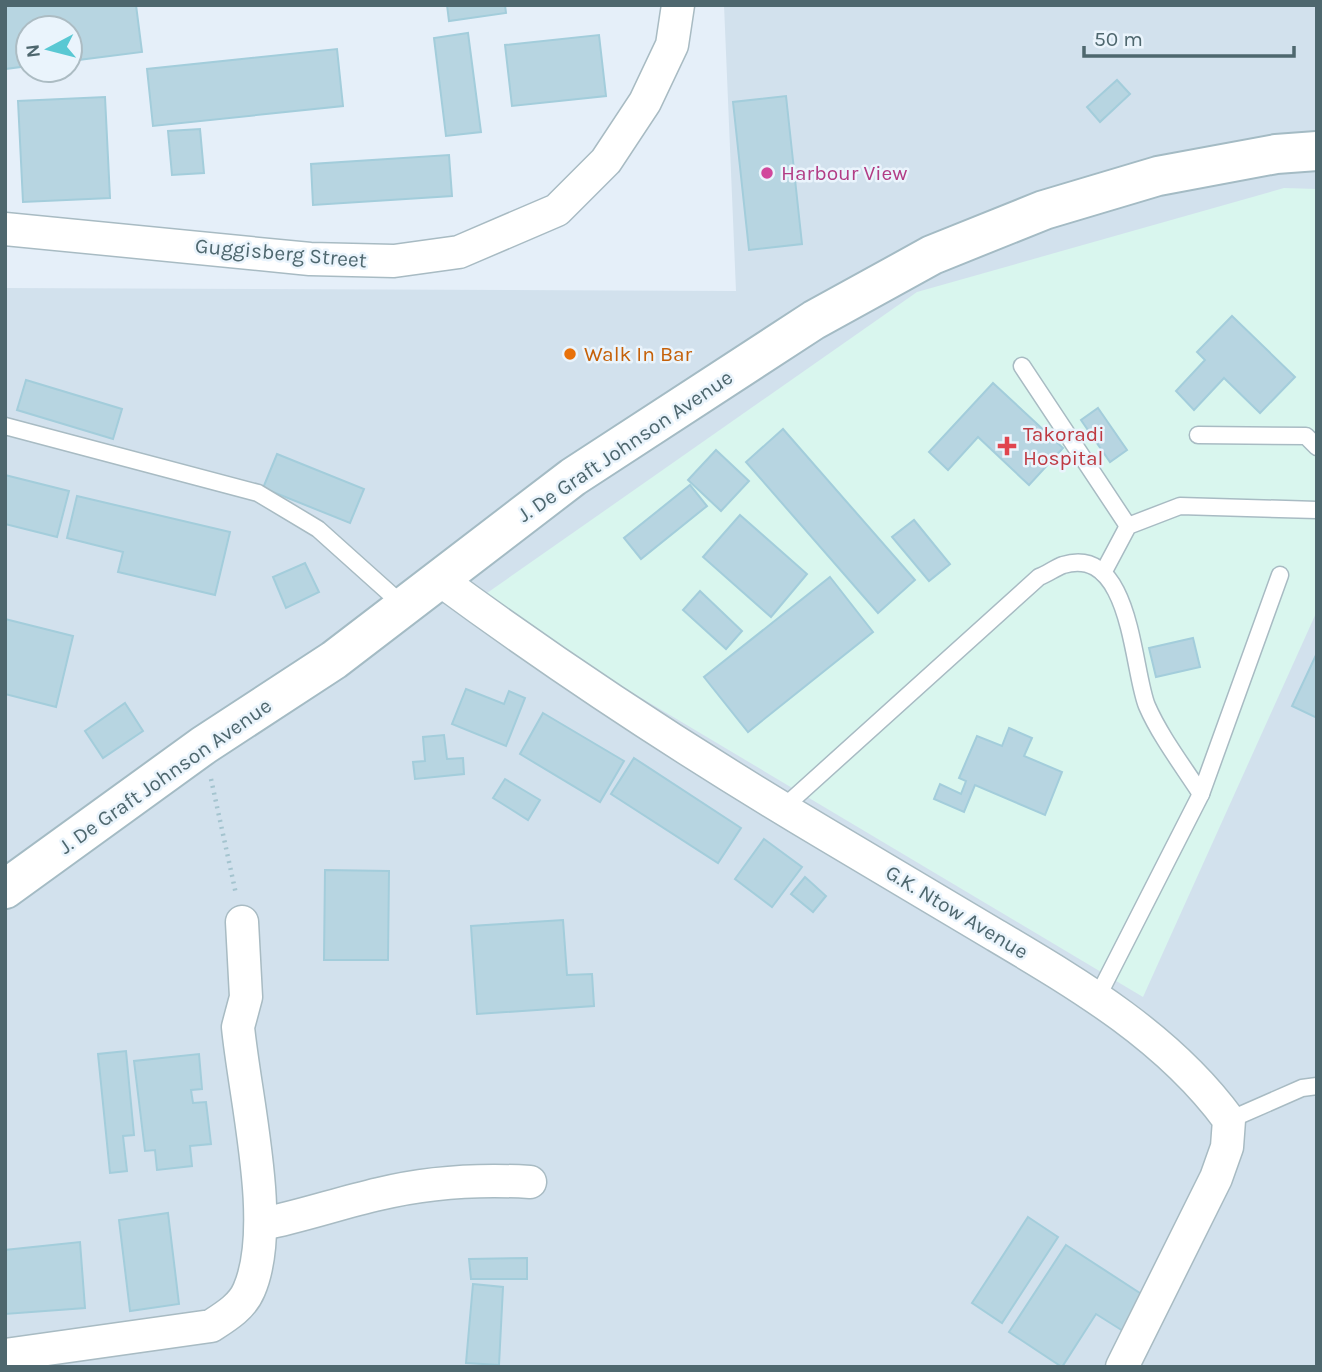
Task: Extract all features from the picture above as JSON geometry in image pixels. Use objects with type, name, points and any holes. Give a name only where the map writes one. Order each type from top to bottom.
[{"type":"street","name":"Guggisberg Street","points":[[5,229],[310,260],[394,261],[459,253],[557,210],[606,161],[645,102],[671,45],[678,5]]},
{"type":"street","name":"J. De Graft Johnson Avenue","points":[[5,888],[204,745],[334,660],[573,477],[814,320],[933,255],[1044,210],[1158,176],[1276,155],[1317,151]]},
{"type":"street","name":"G.K. Ntow Avenue","points":[[439,579],[547,658],[783,808],[1098,996],[1172,1058],[1210,1094],[1229,1120]]},
{"type":"street","points":[[5,1355],[187,1332],[211,1326],[233,1311],[248,1293],[257,1266],[263,1224],[238,1027],[246,997],[242,922]]},
{"type":"street","points":[[1122,1367],[1216,1178],[1227,1147],[1229,1120]]},
{"type":"street","points":[[263,1224],[318,1213],[378,1194],[412,1188],[483,1179],[530,1182]]},
{"type":"lane","points":[[1022,366],[1128,526]]},
{"type":"lane","points":[[5,426],[258,493],[318,529],[405,607]]},
{"type":"lane","points":[[1198,435],[1306,436],[1317,447]]},
{"type":"lane","points":[[1103,573],[1128,526],[1180,506],[1314,508]]},
{"type":"lane","points":[[783,808],[1039,577],[1065,565],[1082,564],[1103,573],[1124,603],[1147,705],[1200,794]]},
{"type":"lane","points":[[1098,996],[1200,794],[1280,575]]},
{"type":"lane","points":[[1229,1120],[1302,1088],[1317,1086]]},
{"type":"path","points":[[204,745],[242,922]]},
{"type":"shaded area","points":[[724,5],[1317,5],[1317,1367],[5,1367],[5,288],[736,291]]},
{"type":"shaded area","name":"Takoradi Hospital","points":[[1284,188],[1317,189],[1317,611],[1143,997],[477,600],[917,292]]},
{"type":"building","points":[[5,5],[136,5],[142,52],[84,59],[84,14],[14,14],[14,68],[5,69]]},
{"type":"building","points":[[447,5],[505,5],[506,13],[449,21]]},
{"type":"building","points":[[468,33],[481,132],[446,136],[434,38]]},
{"type":"building","points":[[599,35],[606,96],[512,106],[505,45]]},
{"type":"building","points":[[337,49],[343,106],[153,126],[147,69]]},
{"type":"building","points":[[1117,80],[1130,94],[1100,122],[1087,107]]},
{"type":"building","name":"Harbour View","points":[[786,96],[802,244],[749,250],[733,102]]},
{"type":"building","points":[[105,97],[110,198],[23,202],[18,101]]},
{"type":"building","points":[[200,129],[204,173],[172,175],[168,131]]},
{"type":"building","points":[[449,155],[452,196],[313,205],[311,164]]},
{"type":"building","points":[[1232,316],[1295,377],[1260,413],[1224,378],[1194,410],[1176,391],[1205,360],[1197,352]]},
{"type":"building","points":[[26,380],[122,409],[113,439],[17,410]]},
{"type":"building","points":[[993,383],[1063,448],[1029,485],[978,437],[948,470],[929,452]]},
{"type":"building","points":[[1098,408],[1127,450],[1110,462],[1081,420]]},
{"type":"building","points":[[783,429],[915,580],[878,613],[746,462]]},
{"type":"building","points":[[716,450],[749,481],[721,511],[688,480]]},
{"type":"building","points":[[277,454],[364,489],[350,523],[263,488]]},
{"type":"building","points":[[5,475],[69,491],[57,537],[5,524]]},
{"type":"building","points":[[690,485],[707,506],[641,559],[624,538]]},
{"type":"building","points":[[77,496],[230,532],[215,595],[118,572],[123,552],[67,538]]},
{"type":"building","points":[[740,515],[807,574],[771,617],[703,557]]},
{"type":"building","points":[[914,520],[950,564],[929,581],[892,537]]},
{"type":"building","points":[[305,563],[319,592],[286,608],[273,577]]},
{"type":"building","points":[[830,577],[873,632],[748,732],[704,677]]},
{"type":"building","points":[[700,591],[742,631],[726,649],[683,610]]},
{"type":"building","points":[[5,619],[73,636],[56,707],[5,694]]},
{"type":"building","points":[[1193,638],[1200,667],[1156,677],[1149,648]]},
{"type":"building","points":[[1317,653],[1317,718],[1292,706]]},
{"type":"building","points":[[466,689],[504,704],[509,691],[525,698],[506,746],[452,724]]},
{"type":"building","points":[[125,703],[143,731],[103,758],[85,731]]},
{"type":"building","points":[[543,713],[624,761],[600,802],[520,754]]},
{"type":"building","points":[[1009,728],[1032,738],[1024,756],[1062,772],[1045,815],[975,785],[964,812],[934,799],[940,784],[961,794],[966,781],[959,778],[977,736],[1002,746]]},
{"type":"building","points":[[444,735],[447,759],[463,758],[464,774],[415,779],[413,762],[425,761],[423,737]]},
{"type":"building","points":[[634,758],[741,828],[718,863],[611,794]]},
{"type":"building","points":[[505,779],[540,800],[528,820],[493,798]]},
{"type":"building","points":[[764,839],[802,867],[772,907],[735,879]]},
{"type":"building","points":[[325,870],[389,871],[388,960],[324,960]]},
{"type":"building","points":[[805,877],[826,896],[813,912],[791,894]]},
{"type":"building","points":[[563,920],[567,975],[592,974],[594,1006],[477,1014],[471,926]]},
{"type":"building","points":[[126,1051],[134,1135],[123,1136],[127,1171],[110,1173],[98,1054]]},
{"type":"building","points":[[199,1054],[202,1089],[191,1090],[193,1103],[206,1102],[211,1144],[190,1146],[192,1166],[157,1170],[155,1150],[145,1151],[134,1061]]},
{"type":"building","points":[[168,1213],[179,1304],[130,1311],[119,1220]]},
{"type":"building","points":[[1028,1217],[1058,1237],[1002,1323],[972,1303]]},
{"type":"building","points":[[80,1242],[85,1308],[5,1314],[5,1250]]},
{"type":"building","points":[[1066,1245],[1146,1297],[1123,1331],[1096,1314],[1062,1367],[1009,1332]]},
{"type":"building","points":[[527,1258],[527,1279],[471,1279],[469,1259]]},
{"type":"building","points":[[473,1284],[503,1287],[499,1365],[466,1363]]},
{"type":"place","name":"Harbour View","points":[[767,173]]},
{"type":"place","name":"Walk In Bar","points":[[570,354]]},
{"type":"place","name":"Takoradi Hospital","points":[[1007,446]]}]
